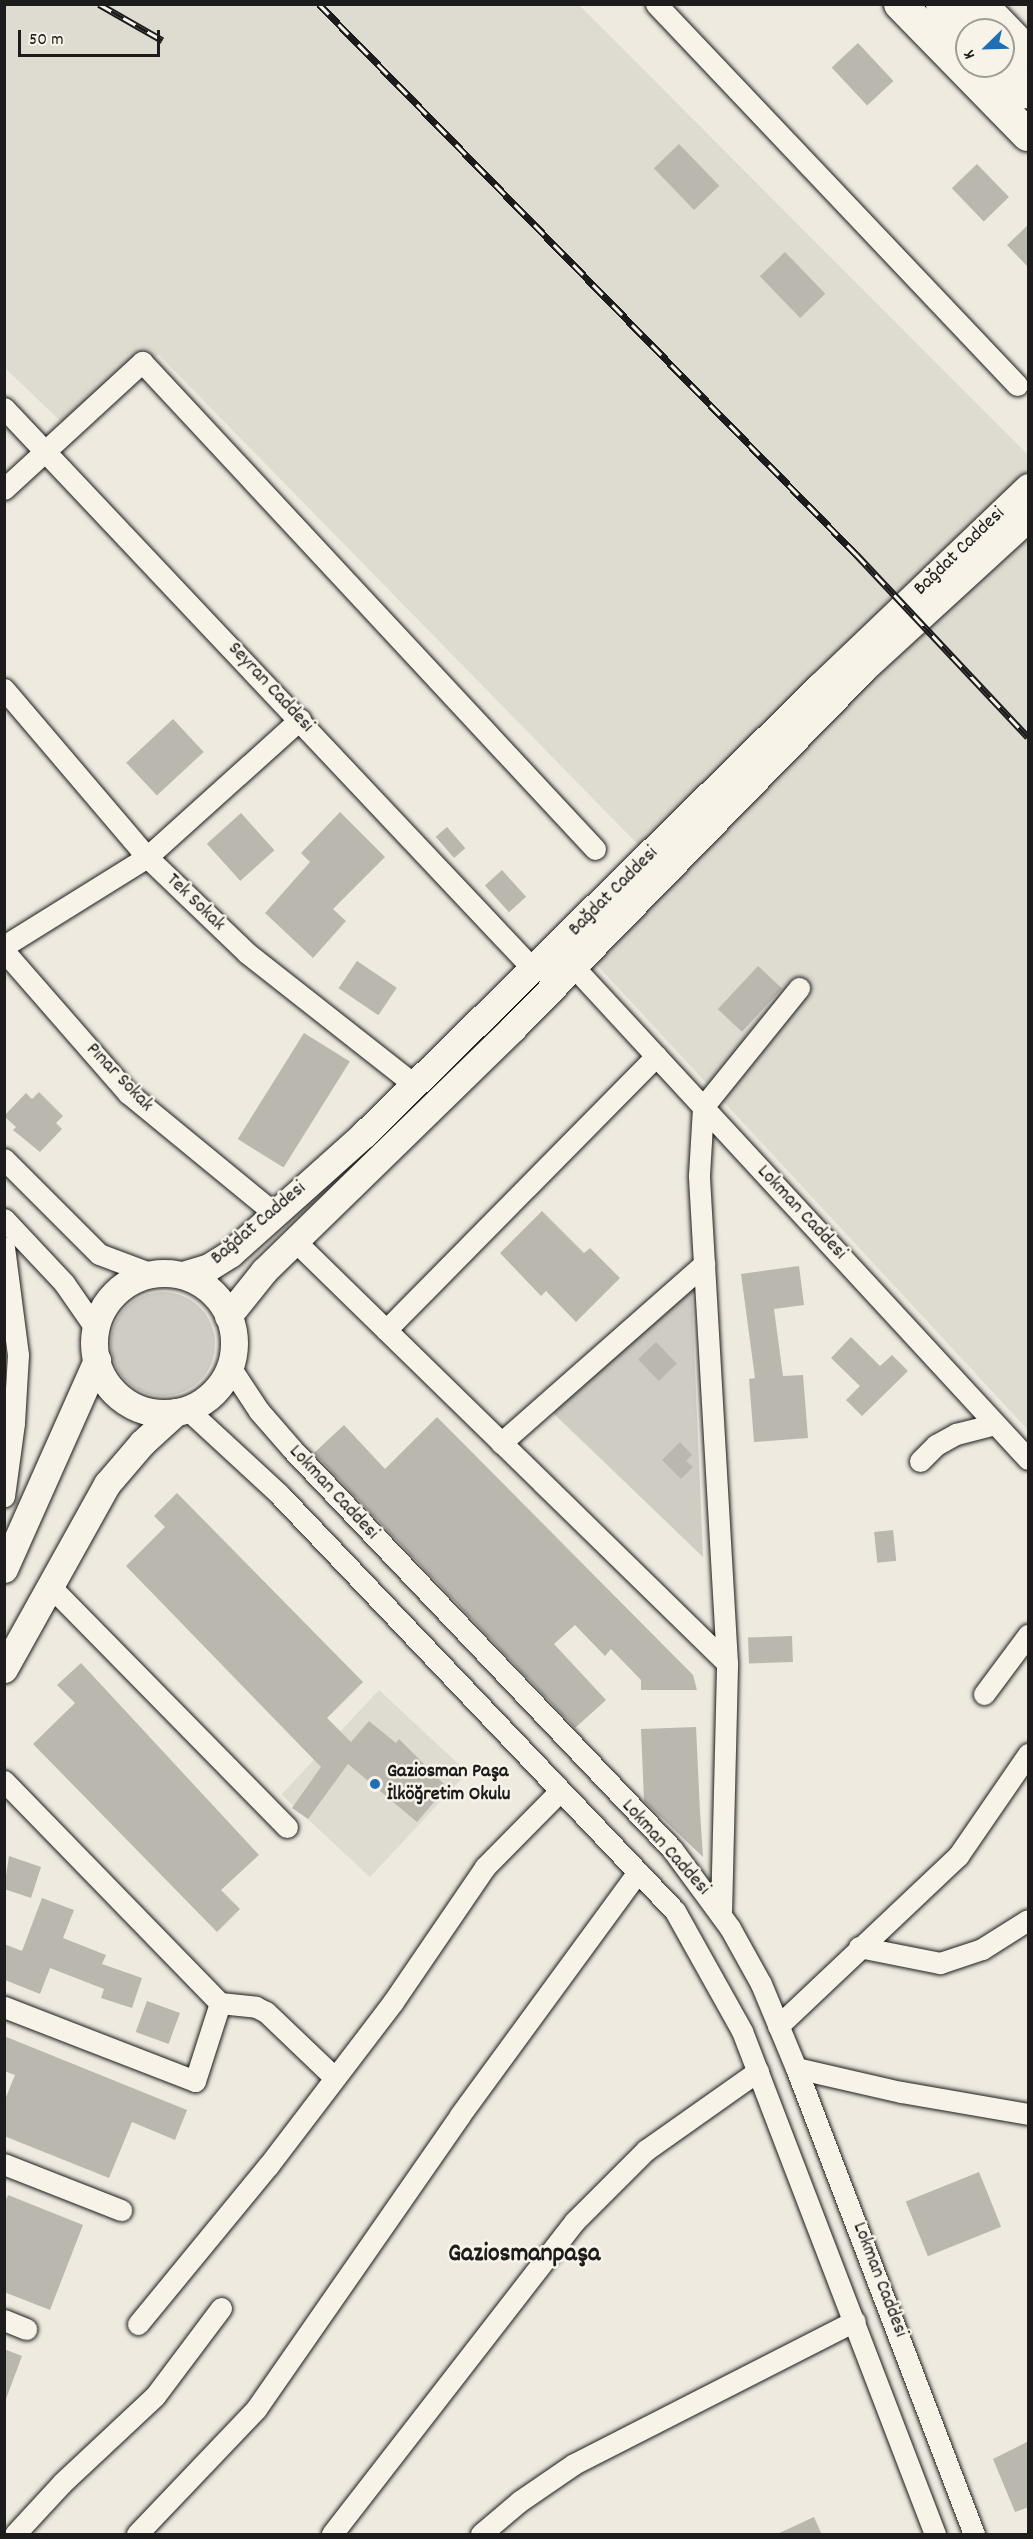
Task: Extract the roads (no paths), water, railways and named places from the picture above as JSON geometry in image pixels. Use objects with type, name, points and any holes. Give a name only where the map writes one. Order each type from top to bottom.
[{"type":"highway","points":[[900,4],[1029,135]]},
{"type":"highway","points":[[942,4],[955,18]]},
{"type":"highway","points":[[981,4],[1029,53]]},
{"type":"highway","points":[[1014,78],[1029,93]]},
{"type":"main road","name":"Bağdat Caddesi","points":[[183,1275],[219,1261],[415,1085],[535,970],[820,686],[1029,487]]},
{"type":"main road","name":"Bağdat Caddesi","points":[[228,1316],[294,1240],[573,966],[862,670],[1029,518]]},
{"type":"main road","points":[[4,1669],[106,1484],[141,1443],[182,1410],[213,1393],[230,1367],[234,1346],[228,1316],[210,1290],[183,1275],[152,1274],[132,1281],[115,1293],[103,1309],[96,1329],[97,1360],[105,1379],[126,1401],[145,1410],[182,1410]]},
{"type":"main road","points":[[5,1563],[97,1360]]},
{"type":"street","points":[[656,4],[1017,385]]},
{"type":"street","points":[[4,489],[47,452],[142,362],[596,849]]},
{"type":"street","name":"Seyran Caddesi","points":[[4,408],[535,970]]},
{"type":"street","name":"Tek Sokak","points":[[4,689],[147,857],[247,953],[415,1085]]},
{"type":"street","points":[[4,946],[147,857],[300,719]]},
{"type":"street","name":"Pınar Sokak","points":[[4,951],[128,1093],[274,1213]]},
{"type":"street","name":"Lokman Caddesi","points":[[573,966],[1029,1459]]},
{"type":"street","points":[[721,1913],[727,1663],[699,1175],[703,1107],[799,988]]},
{"type":"street","points":[[386,1330],[656,1056]]},
{"type":"street","points":[[4,1159],[92,1248],[112,1261],[152,1274]]},
{"type":"street","points":[[4,1219],[64,1283],[96,1329]]},
{"type":"street","points":[[294,1240],[727,1663]]},
{"type":"street","points":[[4,1247],[18,1355],[14,1423],[4,1496]]},
{"type":"street","points":[[501,1443],[704,1264]]},
{"type":"street","name":"Lokman Caddesi","points":[[230,1367],[275,1430],[672,1849],[721,1913],[761,1984],[796,2068],[974,2535]]},
{"type":"street","name":"Lokman Caddesi","points":[[182,1410],[279,1494],[675,1911],[700,1952],[758,2072],[935,2535]]},
{"type":"street","points":[[920,1461],[936,1445],[956,1434],[995,1424]]},
{"type":"street","points":[[50,1586],[287,1827]]},
{"type":"street","points":[[984,1694],[1029,1635]]},
{"type":"street","points":[[778,2026],[859,1947],[958,1856],[1029,1754]]},
{"type":"street","points":[[4,1781],[220,2003],[256,2007],[266,2012],[335,2078]]},
{"type":"street","points":[[138,2324],[393,2002],[485,1867],[560,1791]]},
{"type":"street","points":[[137,2535],[256,2409],[460,2115],[638,1872]]},
{"type":"street","points":[[859,1947],[940,1963],[982,1949],[1029,1920]]},
{"type":"street","points":[[4,2007],[195,2081],[220,2003]]},
{"type":"street","points":[[796,2068],[901,2092],[1029,2114]]},
{"type":"street","points":[[332,2535],[575,2221],[646,2150],[758,2072]]},
{"type":"street","points":[[4,2164],[121,2210]]},
{"type":"street","points":[[15,2535],[62,2483],[155,2396],[221,2308]]},
{"type":"street","points":[[4,2320],[26,2329]]},
{"type":"street","points":[[481,2535],[520,2500],[574,2464],[855,2321]]},
{"type":"railway","points":[[99,4],[162,40]]},
{"type":"railway","points":[[319,4],[856,554],[1028,737]]},
{"type":"place","name":"Gaziosman Paşa İlköğretim Okulu","points":[[375,1784]]},
{"type":"district","name":"Gaziosmanpaşa","points":[[524,2255]]}]
